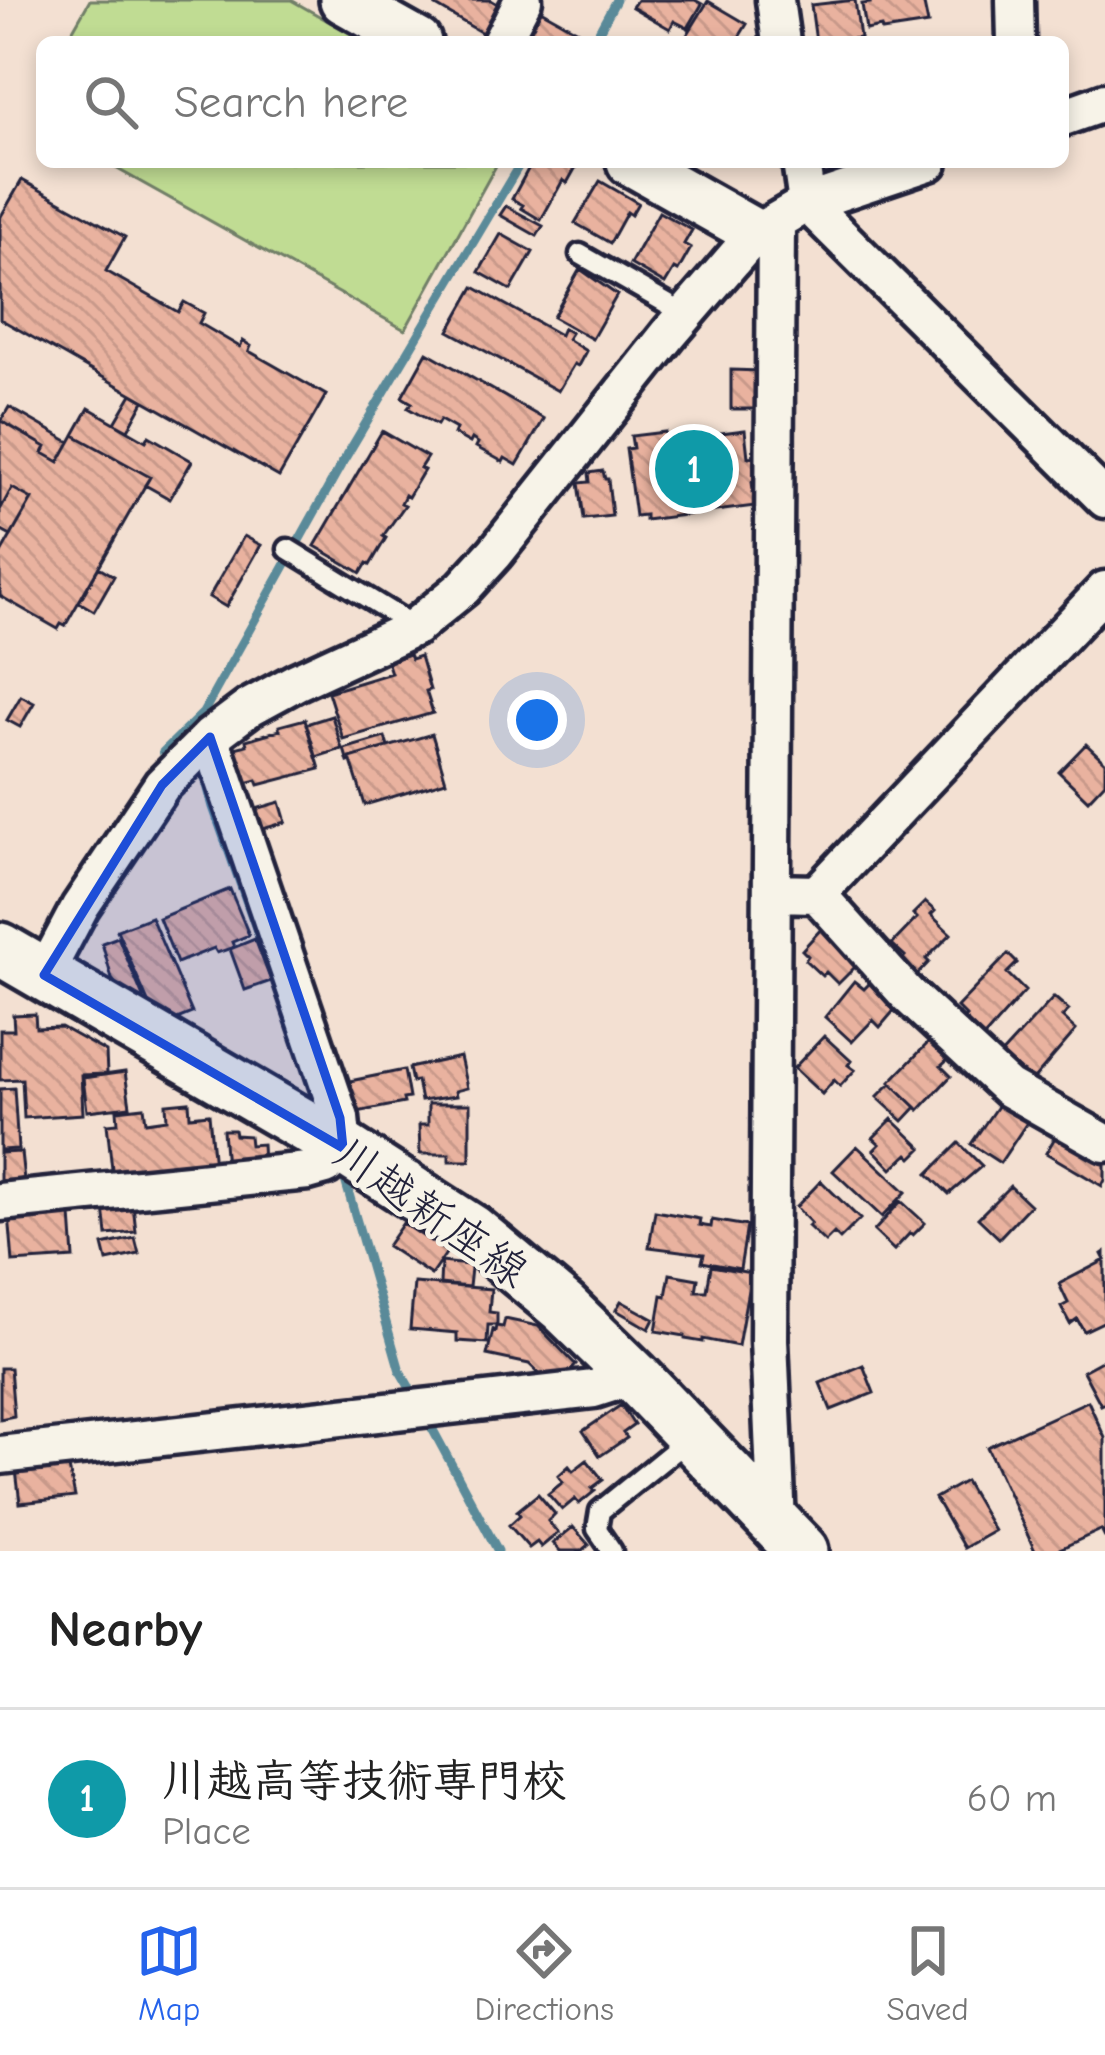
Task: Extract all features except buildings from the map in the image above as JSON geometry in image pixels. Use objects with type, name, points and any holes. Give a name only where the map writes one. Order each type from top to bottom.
[{"type":"main road","name":"川越新座線","points":[[0,950],[344,1148],[472,1231],[634,1376],[789,1538]]},
{"type":"street","points":[[503,36],[524,0]]},
{"type":"street","points":[[775,0],[781,36]]},
{"type":"street","points":[[1015,0],[1016,36]]},
{"type":"street","points":[[347,1],[408,36]]},
{"type":"street","points":[[1069,115],[1105,103]]},
{"type":"street","points":[[646,168],[780,220],[1105,499]]},
{"type":"street","points":[[789,1538],[769,1340],[772,893],[780,220],[799,168]]},
{"type":"street","points":[[44,975],[80,907],[162,785],[210,737],[250,706],[415,627],[463,588],[686,314],[780,220],[914,168]]},
{"type":"street","points":[[817,894],[1105,590]]},
{"type":"street","points":[[0,1202],[308,1171],[326,1166],[344,1148],[340,1118],[210,737]]},
{"type":"street","points":[[772,893],[817,894],[908,995],[1008,1088],[1105,1143]]},
{"type":"street","points":[[0,1454],[594,1390],[634,1376]]},
{"type":"lane","points":[[580,254],[686,314]]},
{"type":"lane","points":[[288,549],[415,627]]},
{"type":"lane","points":[[612,1551],[597,1529],[599,1511],[694,1436]]},
{"type":"highlighted area","points":[[210,737],[340,1118],[343,1148],[44,975],[162,785]]},
{"type":"green space","points":[[90,0],[291,0],[354,36],[69,36]]},
{"type":"green space","points":[[116,168],[495,168],[405,330]]},
{"type":"waterway","points":[[596,36],[616,0]]},
{"type":"waterway","points":[[177,759],[163,752],[203,713],[341,465],[517,168]]},
{"type":"waterway","points":[[198,768],[203,770],[263,948]]},
{"type":"waterway","points":[[343,1173],[400,1371],[418,1402]]},
{"type":"waterway","points":[[426,1417],[498,1551]]},
{"type":"place","name":"川越高等技術専門校","points":[[694,469]]}]
